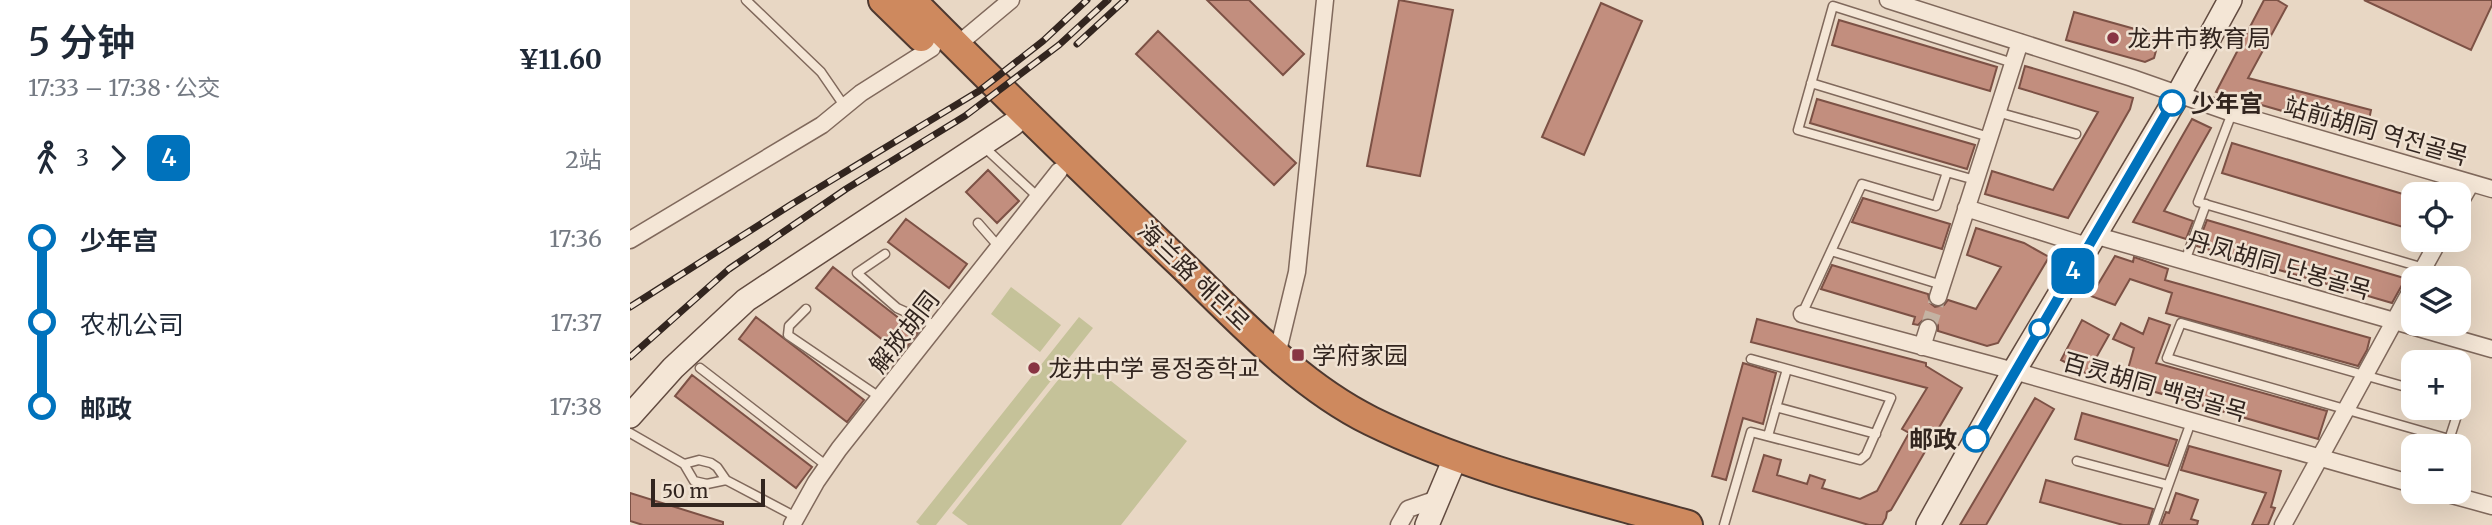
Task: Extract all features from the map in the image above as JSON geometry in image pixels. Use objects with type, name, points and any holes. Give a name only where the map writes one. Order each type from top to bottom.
[{"type":"highway","name":"海兰路 해란로","points":[[883,0],[990,82],[1300,374],[1370,420],[1454,464],[1633,525]]},
{"type":"highway","name":"海兰路 해란로","points":[[911,0],[944,47],[1059,171],[1238,341],[1301,396],[1410,457],[1512,475],[1688,525]]},
{"type":"street","points":[[630,240],[822,125],[862,93],[944,47],[1011,0]]},
{"type":"street","points":[[1277,355],[1297,272],[1325,0]]},
{"type":"street","name":"站前胡同 역전골목","points":[[1888,0],[1931,6],[2020,42],[2232,113],[2468,182]]},
{"type":"street","points":[[1928,525],[2014,371],[2178,95],[2230,0]]},
{"type":"street","points":[[1940,291],[2020,42]]},
{"type":"street","points":[[630,416],[673,368],[746,300],[1013,124]]},
{"type":"street","name":"解放胡同","points":[[794,521],[827,466],[1059,171]]},
{"type":"street","name":"站前胡同 역전골목","points":[[2471,183],[2492,189]]},
{"type":"street","name":"丹凤胡同 단봉골목","points":[[1966,208],[2185,261],[2492,349]]},
{"type":"street","points":[[2283,525],[2401,309]]},
{"type":"street","name":"百灵胡同 백령골목","points":[[1802,314],[2401,481]]},
{"type":"street","points":[[1922,346],[1928,328]]},
{"type":"street","points":[[1427,525],[1454,464]]},
{"type":"street","points":[[1399,525],[1408,509],[1440,498]]},
{"type":"street","points":[[2471,500],[2492,506]]},
{"type":"lane","points":[[746,0],[821,72],[845,107]]},
{"type":"lane","points":[[1975,180],[1798,130],[1833,6],[2013,63]]},
{"type":"lane","points":[[1811,83],[1989,137]]},
{"type":"lane","points":[[1997,112],[2076,134]]},
{"type":"lane","points":[[2232,113],[2198,202],[2401,267]]},
{"type":"lane","points":[[981,144],[1038,197]]},
{"type":"lane","points":[[1802,314],[1862,184],[1936,206],[1947,172]]},
{"type":"lane","points":[[2185,261],[2206,204]]},
{"type":"lane","points":[[978,223],[999,247]]},
{"type":"lane","points":[[1831,251],[1940,291]]},
{"type":"lane","points":[[885,254],[857,273],[897,308],[937,326]]},
{"type":"lane","points":[[806,309],[789,326],[788,335],[881,398]]},
{"type":"lane","points":[[2401,386],[2181,323],[2167,358],[2423,434]]},
{"type":"lane","points":[[1724,525],[1751,432],[1860,460],[1866,455],[1891,398],[1751,359]]},
{"type":"lane","points":[[700,368],[827,466]]},
{"type":"lane","points":[[1768,436],[1787,369]]},
{"type":"lane","points":[[1776,407],[1876,434]]},
{"type":"lane","points":[[2154,525],[2191,422]]},
{"type":"lane","points":[[630,433],[684,464],[690,476],[701,484],[726,480]]},
{"type":"lane","points":[[684,464],[706,461],[717,467],[726,480],[794,521]]},
{"type":"lane","points":[[2077,461],[2168,485]]},
{"type":"shaded area","points":[[1011,287],[1061,325],[1040,352],[991,314]]},
{"type":"shaded area","points":[[1079,317],[1093,328],[936,525],[920,525],[916,522]]},
{"type":"shaded area","points":[[1078,355],[1187,441],[1121,525],[968,525],[952,513]]},
{"type":"building","points":[[1207,0],[1249,0],[1304,54],[1283,75]]},
{"type":"building","points":[[1399,0],[1453,10],[1420,176],[1367,166]]},
{"type":"building","points":[[2264,0],[2277,0],[2287,6],[2248,78],[2371,110],[2366,135],[2216,92]]},
{"type":"building","points":[[2364,0],[2492,0],[2492,5],[2471,50]]},
{"type":"building","points":[[1601,3],[1642,21],[1584,155],[1542,137]]},
{"type":"building","name":"龙井市教育局","points":[[2074,12],[2160,36],[2154,58],[2145,62],[2066,40]]},
{"type":"building","points":[[1839,20],[1997,67],[1990,91],[1832,45]]},
{"type":"building","points":[[1158,31],[1296,163],[1274,185],[1136,54]]},
{"type":"building","points":[[2025,66],[2133,98],[2130,109],[2068,218],[1985,194],[1992,171],[2053,190],[2098,112],[2019,88]]},
{"type":"building","points":[[1817,99],[1975,145],[1967,169],[1810,123]]},
{"type":"building","points":[[2192,119],[2211,128],[2164,211],[2193,221],[2186,239],[2133,222]]},
{"type":"building","points":[[2232,143],[2401,193],[2401,226],[2222,173]]},
{"type":"building","points":[[988,170],[1019,201],[997,223],[966,192]]},
{"type":"building","points":[[1863,198],[1950,224],[1942,249],[1852,222]]},
{"type":"building","points":[[906,219],[967,264],[949,288],[888,242]]},
{"type":"building","points":[[2207,220],[2401,277],[2401,287],[2392,303],[2197,246]]},
{"type":"building","points":[[1976,228],[2024,243],[2049,257],[1998,343],[1987,346],[1938,331],[1938,325],[1932,318],[1925,318],[1918,325],[1913,324],[1915,317],[1821,289],[1832,265],[1928,294],[1930,303],[1935,307],[1944,305],[1948,300],[1976,309],[2001,267],[1967,255]]},
{"type":"building","points":[[2115,256],[2133,262],[2134,257],[2168,269],[2165,280],[2370,338],[2367,350],[2358,366],[2166,313],[2172,293],[2130,279],[2115,305],[2091,296]]},
{"type":"building","points":[[833,267],[918,333],[901,354],[816,288]]},
{"type":"building","points":[[756,317],[864,400],[847,422],[739,339]]},
{"type":"building","points":[[2149,318],[2170,325],[2156,363],[2327,411],[2318,439],[2124,383],[2134,348],[2113,339],[2121,323],[2143,334]]},
{"type":"building","points":[[1757,319],[1926,363],[1926,366],[1962,388],[1891,510],[1887,512],[1882,525],[1869,525],[1753,491],[1764,455],[1781,460],[1777,475],[1807,484],[1810,475],[1825,480],[1822,488],[1860,499],[1877,491],[1909,433],[1902,429],[1927,388],[1751,342]]},
{"type":"building","points":[[2082,320],[2109,335],[2087,374],[2061,360]]},
{"type":"building","points":[[1743,363],[1776,373],[1763,424],[1743,418],[1726,480],[1712,476]]},
{"type":"building","points":[[692,375],[812,467],[796,488],[675,396]]},
{"type":"building","points":[[2035,398],[2054,409],[1986,525],[1960,525]]},
{"type":"building","points":[[2082,413],[2177,440],[2168,466],[2075,439]]},
{"type":"building","points":[[2189,446],[2281,471],[2271,507],[2275,508],[2268,525],[2252,525],[2266,493],[2181,470]]},
{"type":"building","points":[[2046,480],[2153,509],[2148,525],[2123,525],[2040,502]]},
{"type":"building","points":[[630,493],[723,522],[723,525],[643,525],[630,521]]},
{"type":"building","points":[[2176,493],[2198,500],[2191,519],[2198,521],[2197,525],[2161,525],[2166,512],[2169,513]]},
{"type":"tunnel","points":[[1928,328],[1938,297]]},
{"type":"railway","points":[[630,307],[792,204],[979,91],[1043,41],[1087,0]]},
{"type":"railway","points":[[630,357],[729,269],[846,189],[965,116],[1059,45],[1108,0]]},
{"type":"railway","points":[[1077,44],[1125,0]]},
{"type":"bus line","name":"4","points":[[1976,439],[2172,103]]},
{"type":"place","name":"龙井市教育局","points":[[2113,38]]},
{"type":"place","name":"少年宫","points":[[2172,103]]},
{"type":"place","name":"学府家园","points":[[1298,355]]},
{"type":"place","name":"龙井中学 룡정중학교","points":[[1034,368]]},
{"type":"place","name":"邮政","points":[[1976,439]]}]
